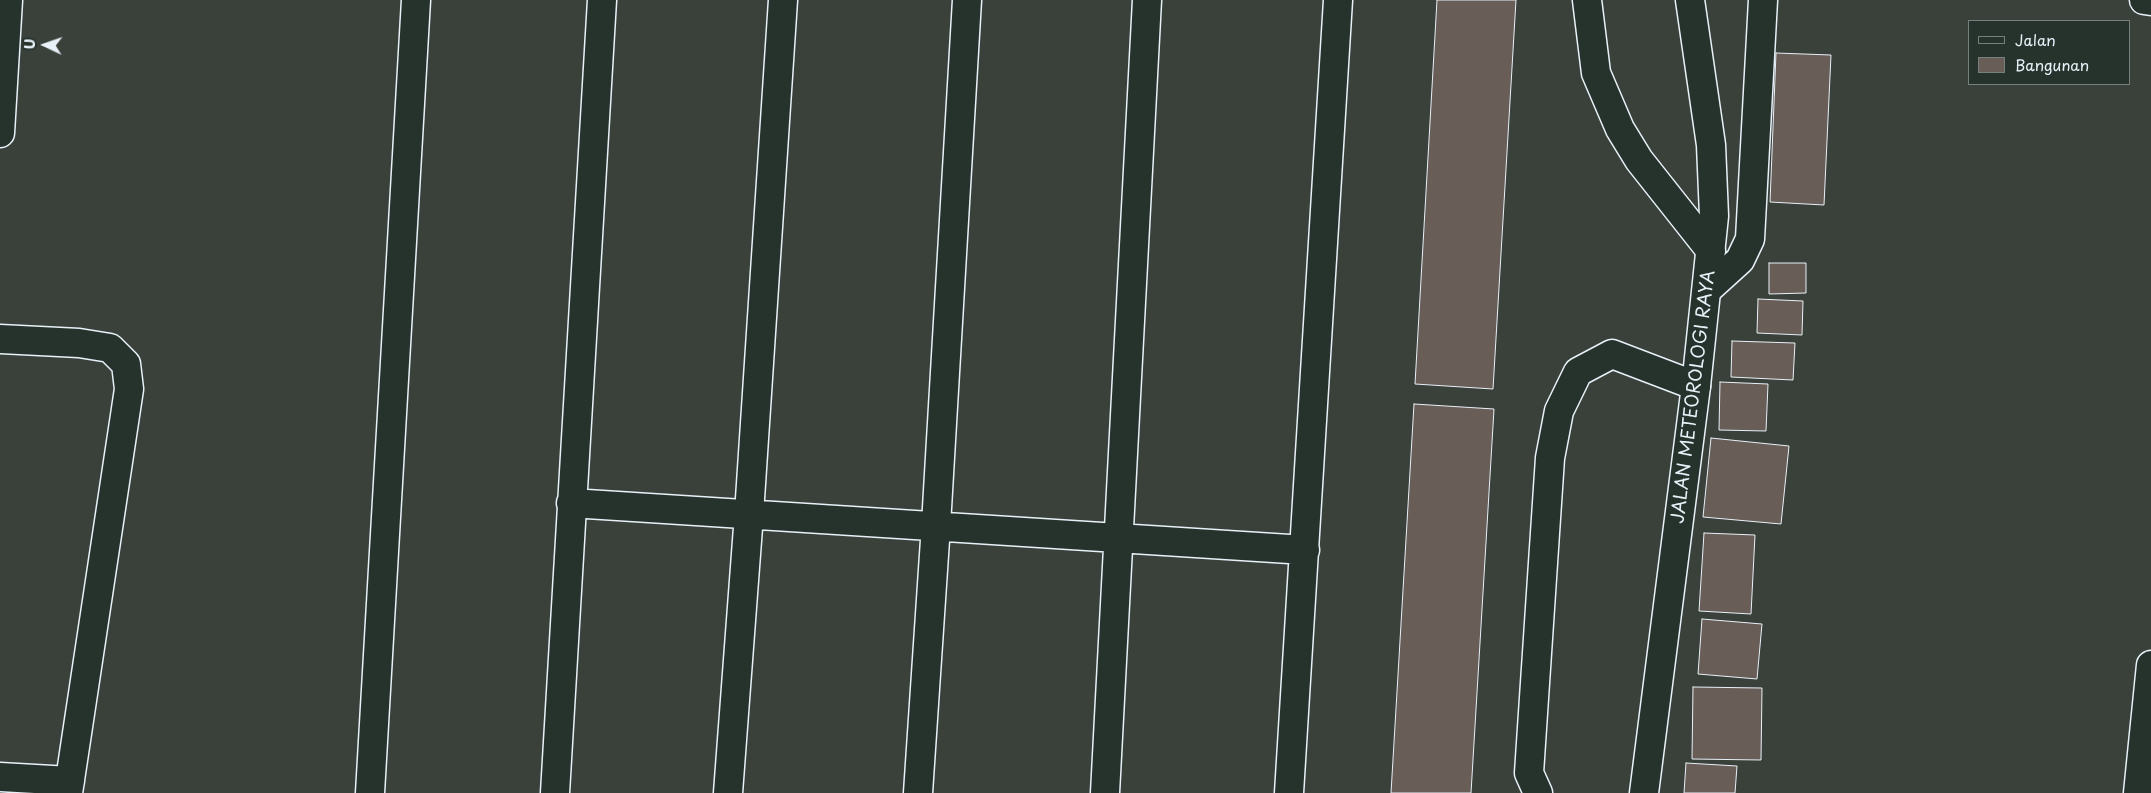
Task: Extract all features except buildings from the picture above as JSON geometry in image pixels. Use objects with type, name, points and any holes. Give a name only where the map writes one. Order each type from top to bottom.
[{"type":"street","points":[[0,133],[8,0]]},
{"type":"street","points":[[370,793],[416,0]]},
{"type":"street","points":[[555,793],[602,0]]},
{"type":"street","points":[[728,793],[749,514],[783,0]]},
{"type":"street","points":[[918,793],[967,0]]},
{"type":"street","points":[[1105,793],[1148,0]]},
{"type":"street","points":[[1289,793],[1338,0]]},
{"type":"street","points":[[1586,0],[1596,74],[1620,129],[1639,160],[1711,251]]},
{"type":"street","name":"JALAN METEOROLOGI RAYA","points":[[1644,793],[1708,289],[1711,251],[1714,180],[1711,145],[1690,0]]},
{"type":"street","points":[[1708,289],[1740,260],[1750,239],[1763,0]]},
{"type":"street","points":[[2144,0],[2151,1]]},
{"type":"street","points":[[0,339],[79,343],[110,348],[126,364],[129,389],[69,787],[0,777]]},
{"type":"street","points":[[1538,793],[1529,774],[1550,458],[1559,412],[1578,372],[1612,354],[1696,386]]},
{"type":"street","points":[[571,503],[1305,550]]},
{"type":"street","points":[[2138,793],[2151,665]]}]
